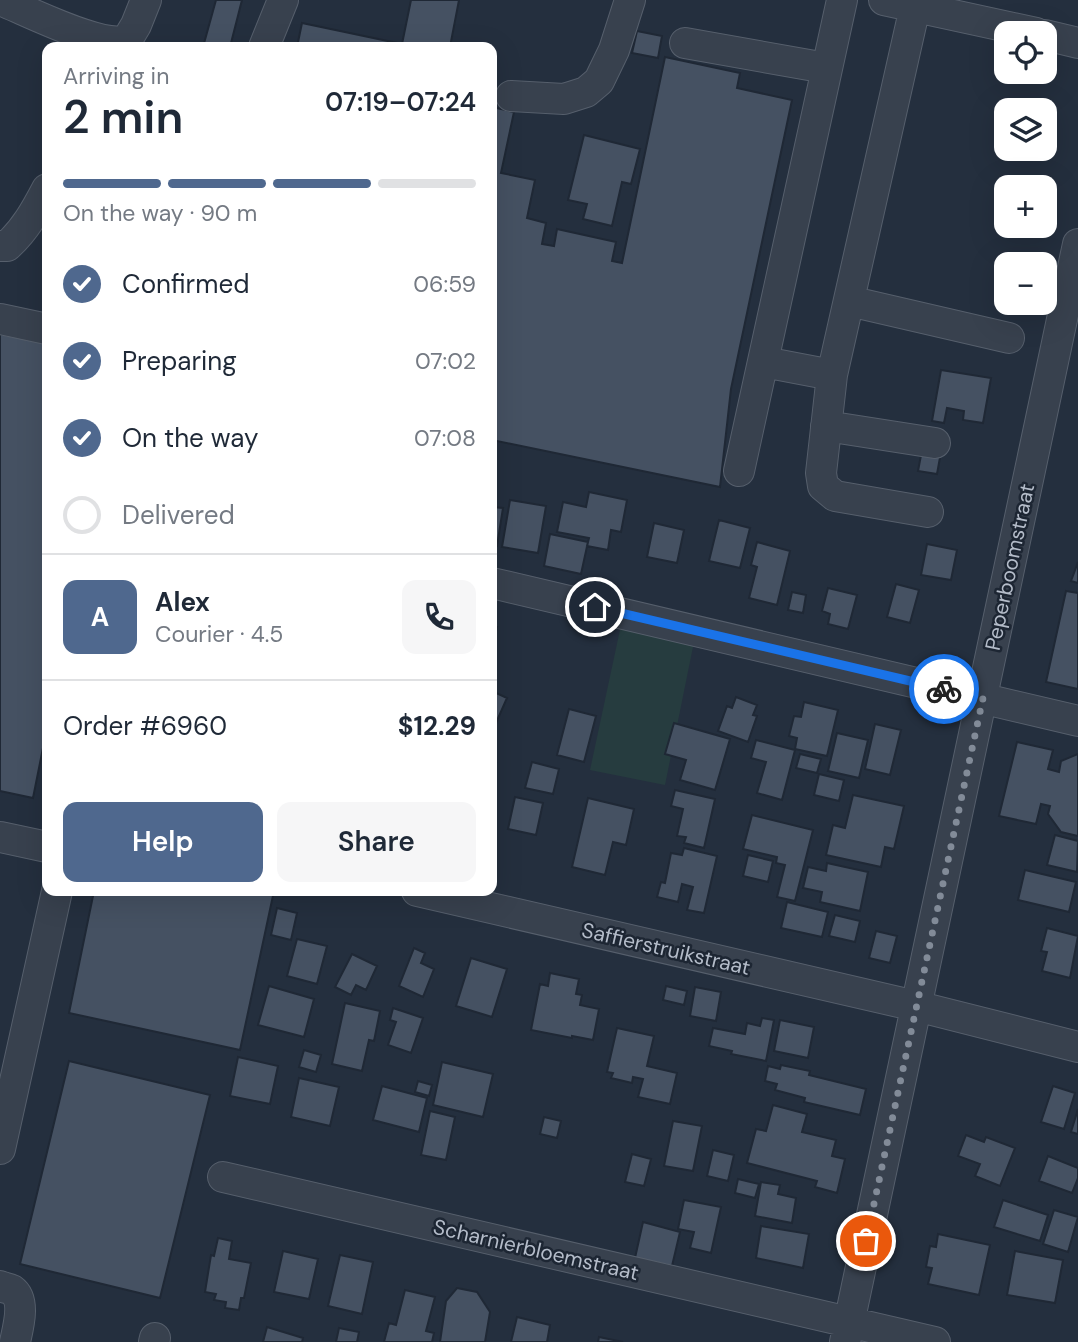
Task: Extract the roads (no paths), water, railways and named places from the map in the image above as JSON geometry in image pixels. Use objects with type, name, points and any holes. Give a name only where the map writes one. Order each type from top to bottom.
[{"type":"street","points":[[0,0],[82,33],[114,42]]},
{"type":"street","points":[[121,42],[127,40],[136,25],[146,0]]},
{"type":"street","points":[[266,42],[283,0]]},
{"type":"street","points":[[511,96],[564,99],[586,92],[599,81],[604,71],[614,50],[630,0]]},
{"type":"street","points":[[739,471],[842,0]]},
{"type":"street","points":[[884,0],[915,7],[989,11],[1010,21]]},
{"type":"street","points":[[915,7],[832,375],[821,473],[823,486],[835,496],[928,512]]},
{"type":"street","points":[[1057,38],[1078,43]]},
{"type":"street","points":[[685,43],[826,68]]},
{"type":"street","points":[[0,246],[7,246],[18,237],[30,222],[42,199]]},
{"type":"street","name":"Peperboomstraat","points":[[847,1332],[1078,244]]},
{"type":"street","points":[[849,301],[1009,338]]},
{"type":"street","points":[[0,319],[42,328]]},
{"type":"street","points":[[764,362],[832,375]]},
{"type":"street","points":[[827,426],[935,443]]},
{"type":"street","points":[[497,584],[1078,721]]},
{"type":"street","points":[[0,837],[42,846]]},
{"type":"street","points":[[0,1149],[56,896]]},
{"type":"street","name":"Saffierstruikstraat","points":[[438,896],[916,1006],[1078,1047]]},
{"type":"street","name":"Scharnierbloemstraat","points":[[223,1177],[847,1332],[935,1342]]},
{"type":"street","points":[[0,1286],[12,1290],[18,1298],[19,1325],[15,1342]]}]
